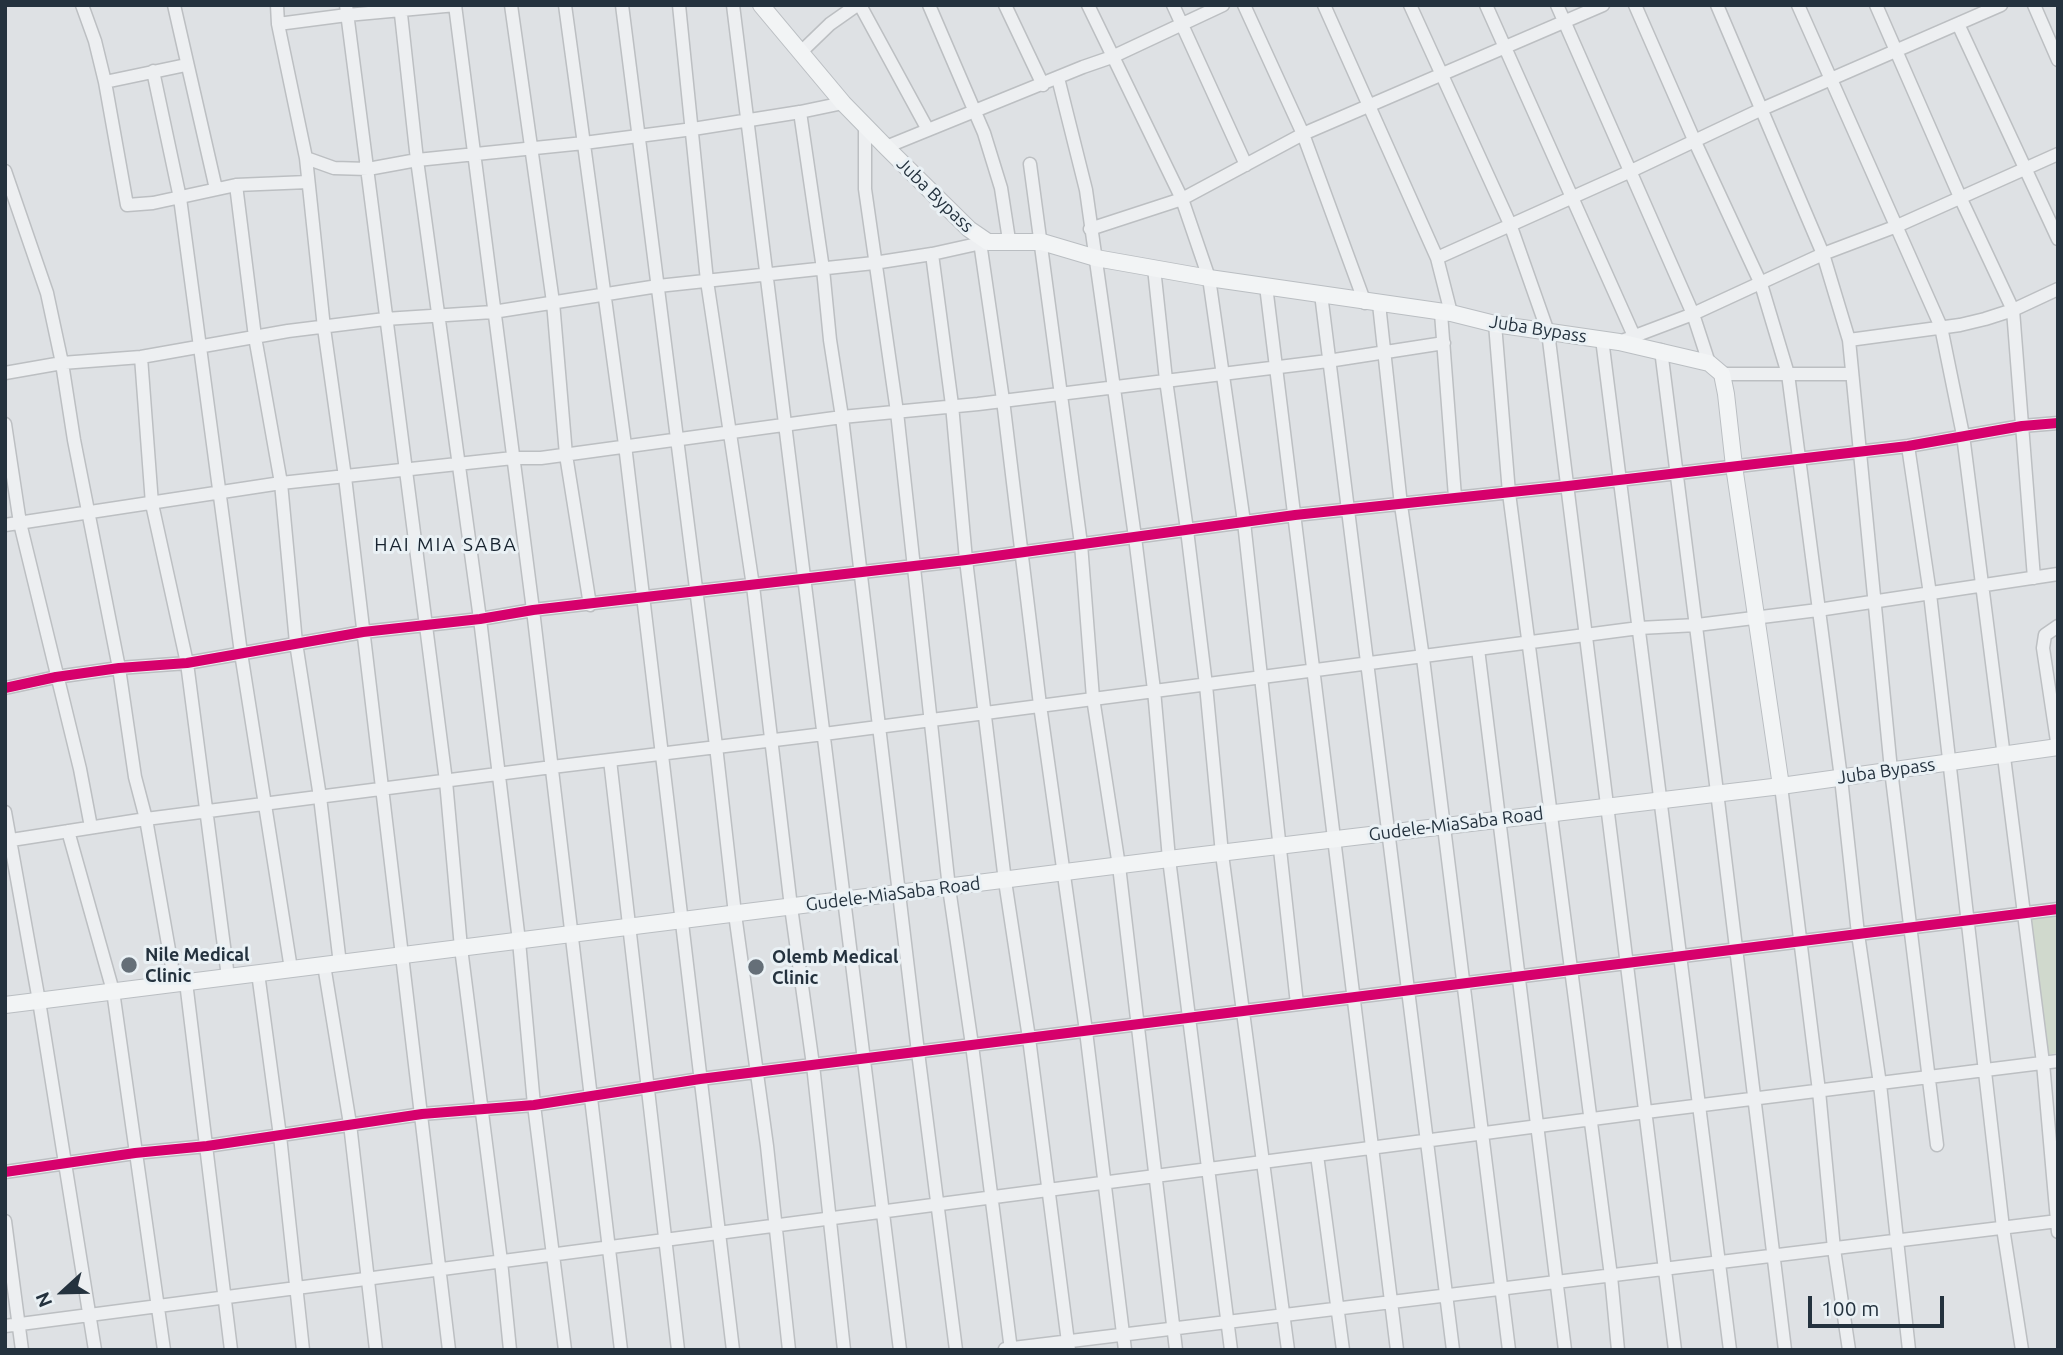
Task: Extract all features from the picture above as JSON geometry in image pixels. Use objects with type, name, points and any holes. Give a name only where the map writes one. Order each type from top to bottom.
[{"type":"main road","name":"Juba Bypass","points":[[761,5],[844,103],[984,242],[1042,242],[1096,258],[1209,278],[1446,313],[1548,332],[1618,339],[1709,363],[1722,374]]},
{"type":"main road","points":[[1722,374],[1781,786]]},
{"type":"main road","name":"Juba Bypass","points":[[1781,786],[2058,747]]},
{"type":"main road","name":"Gudele-MiaSaba Road","points":[[5,1005],[1169,859],[1781,786]]},
{"type":"street","points":[[82,5],[95,41],[105,82],[127,205],[180,198],[236,184],[308,183]]},
{"type":"street","points":[[174,5],[216,189]]},
{"type":"street","points":[[277,5],[278,24],[306,158],[324,328],[345,477],[449,1350]]},
{"type":"street","points":[[278,24],[346,10],[455,5],[533,610],[621,1350]]},
{"type":"street","points":[[511,5],[553,302],[566,455],[590,605]]},
{"type":"street","points":[[565,5],[625,446],[733,1350]]},
{"type":"street","points":[[622,5],[789,1350]]},
{"type":"street","points":[[679,5],[707,281],[753,586],[791,907],[813,1065],[844,1350]]},
{"type":"street","points":[[733,5],[900,1350]]},
{"type":"street","points":[[801,52],[830,24],[858,5],[928,130]]},
{"type":"street","points":[[929,5],[975,110],[1001,188],[1009,240]]},
{"type":"street","points":[[1005,5],[1043,85]]},
{"type":"street","points":[[1088,5],[1182,199],[1209,278],[1244,522],[1297,1004]]},
{"type":"street","points":[[1173,5],[1247,164]]},
{"type":"street","points":[[886,147],[1112,58],[1223,5]]},
{"type":"street","points":[[1244,5],[1303,134],[1372,303],[1385,352],[1401,505],[1423,657],[1509,1350]]},
{"type":"street","points":[[1324,5],[1437,258],[1446,313],[1444,343],[1455,497]]},
{"type":"street","points":[[1410,5],[1510,225],[1548,332],[1675,1350]]},
{"type":"street","points":[[1486,5],[1571,197],[1618,339],[1620,480],[1730,1350]]},
{"type":"street","points":[[1557,5],[1693,314],[1709,363]]},
{"type":"street","points":[[1090,229],[1182,199],[1303,134],[1603,5]]},
{"type":"street","points":[[1635,5],[1761,284],[1788,374],[1858,934],[1880,1084],[1909,1350]]},
{"type":"street","points":[[1717,5],[1823,254],[1849,340],[1891,771],[1937,1145]]},
{"type":"street","points":[[865,124],[864,189],[897,412],[948,888],[972,1045],[1008,1349],[1068,1346],[1124,1335],[1228,1322],[2003,1228],[2057,1225],[2043,1063],[1963,435],[1941,327],[1798,5]]},
{"type":"street","points":[[1876,5],[2013,310],[2034,578]]},
{"type":"street","points":[[1437,258],[2001,5]]},
{"type":"street","points":[[2034,5],[2058,60]]},
{"type":"street","points":[[400,8],[417,160],[480,619],[519,940],[534,1105],[565,1350]]},
{"type":"street","points":[[346,10],[446,780],[461,948],[510,1350]]},
{"type":"street","points":[[1958,24],[2058,239]]},
{"type":"street","points":[[105,82],[186,65]]},
{"type":"street","points":[[153,71],[180,198],[241,653],[291,969]]},
{"type":"street","points":[[1058,78],[1086,190],[1135,537],[1154,690],[1169,859],[1231,1350]]},
{"type":"street","points":[[306,158],[334,169],[368,169],[417,160],[693,129],[844,103]]},
{"type":"street","points":[[800,112],[842,417],[956,1350]]},
{"type":"street","points":[[1618,339],[1693,314],[1823,254],[1897,226],[2058,154]]},
{"type":"street","points":[[1030,164],[1081,544],[1093,698],[1119,866],[1176,1350]]},
{"type":"street","points":[[5,171],[47,293],[119,668],[135,777],[181,983],[207,1146],[231,1350]]},
{"type":"street","points":[[236,184],[255,337],[281,484],[296,643],[320,796],[332,965],[376,1350]]},
{"type":"street","points":[[5,211],[19,207]]},
{"type":"street","points":[[5,373],[62,363],[141,357],[255,337],[385,319],[493,312],[658,286],[874,263],[984,242],[1040,705],[1106,1182],[1125,1350]]},
{"type":"street","points":[[932,254],[952,405],[966,560],[1005,881],[1050,1189],[1068,1346]]},
{"type":"street","points":[[1154,268],[1166,380],[1188,530],[1222,853],[1287,1350]]},
{"type":"street","points":[[1266,286],[1397,1350]]},
{"type":"street","points":[[1849,340],[1973,322],[2013,310],[2058,289]]},
{"type":"street","points":[[1321,294],[1453,1350]]},
{"type":"street","points":[[1495,324],[1509,493],[1611,1276],[1618,1350]]},
{"type":"street","points":[[5,525],[281,484],[513,458],[566,455],[842,417],[1328,361],[1444,343]]},
{"type":"street","points":[[1661,351],[1785,1350]]},
{"type":"street","points":[[141,357],[152,504],[187,663],[228,977]]},
{"type":"street","points":[[1722,374],[1851,374]]},
{"type":"street","points":[[5,424],[20,523],[80,769],[91,827]]},
{"type":"street","points":[[5,688],[56,677],[119,668],[187,663],[363,632],[480,619],[533,610],[966,560],[1295,515],[1908,446],[2022,426],[2058,424]]},
{"type":"street","points":[[1908,446],[1930,594],[2003,1228],[2022,1350]]},
{"type":"street","points":[[7,841],[320,796],[824,734],[1528,642],[1639,628],[1757,618],[2058,573]]},
{"type":"street","points":[[2058,626],[2045,635],[2043,648],[2058,747]]},
{"type":"street","points":[[1478,649],[1565,1350]]},
{"type":"street","points":[[610,760],[627,928],[649,1086],[655,1160],[678,1350]]},
{"type":"street","points":[[1781,786],[1819,1091],[1834,1249],[1849,1350]]},
{"type":"street","points":[[5,812],[7,841],[39,1001],[95,1350]]},
{"type":"street","points":[[68,831],[113,992],[164,1350]]},
{"type":"street","points":[[5,1172],[280,1136],[422,1114],[534,1105],[700,1079],[2058,909]]},
{"type":"street","points":[[258,973],[280,1136],[303,1350]]},
{"type":"street","points":[[12,1325],[1317,1154],[2058,1061]]},
{"type":"street","points":[[1317,1154],[1343,1350]]},
{"type":"street","points":[[5,1221],[12,1325],[22,1350]]},
{"type":"shaded area","points":[[2058,912],[2058,1053],[2045,1055],[2028,915]]},
{"type":"cycle path","points":[[5,688],[56,677],[119,668],[187,663],[363,632],[480,619],[533,610],[966,560],[1295,515],[1908,446],[2022,426],[2058,423]]},
{"type":"cycle path","points":[[5,1172],[422,1114],[534,1105],[700,1079],[2058,909]]},
{"type":"place","name":"Nile Medical Clinic","points":[[129,965]]},
{"type":"place","name":"Olemb Medical Clinic","points":[[756,967]]},
{"type":"district","name":"HAI MIA SABA","points":[[446,545]]}]
